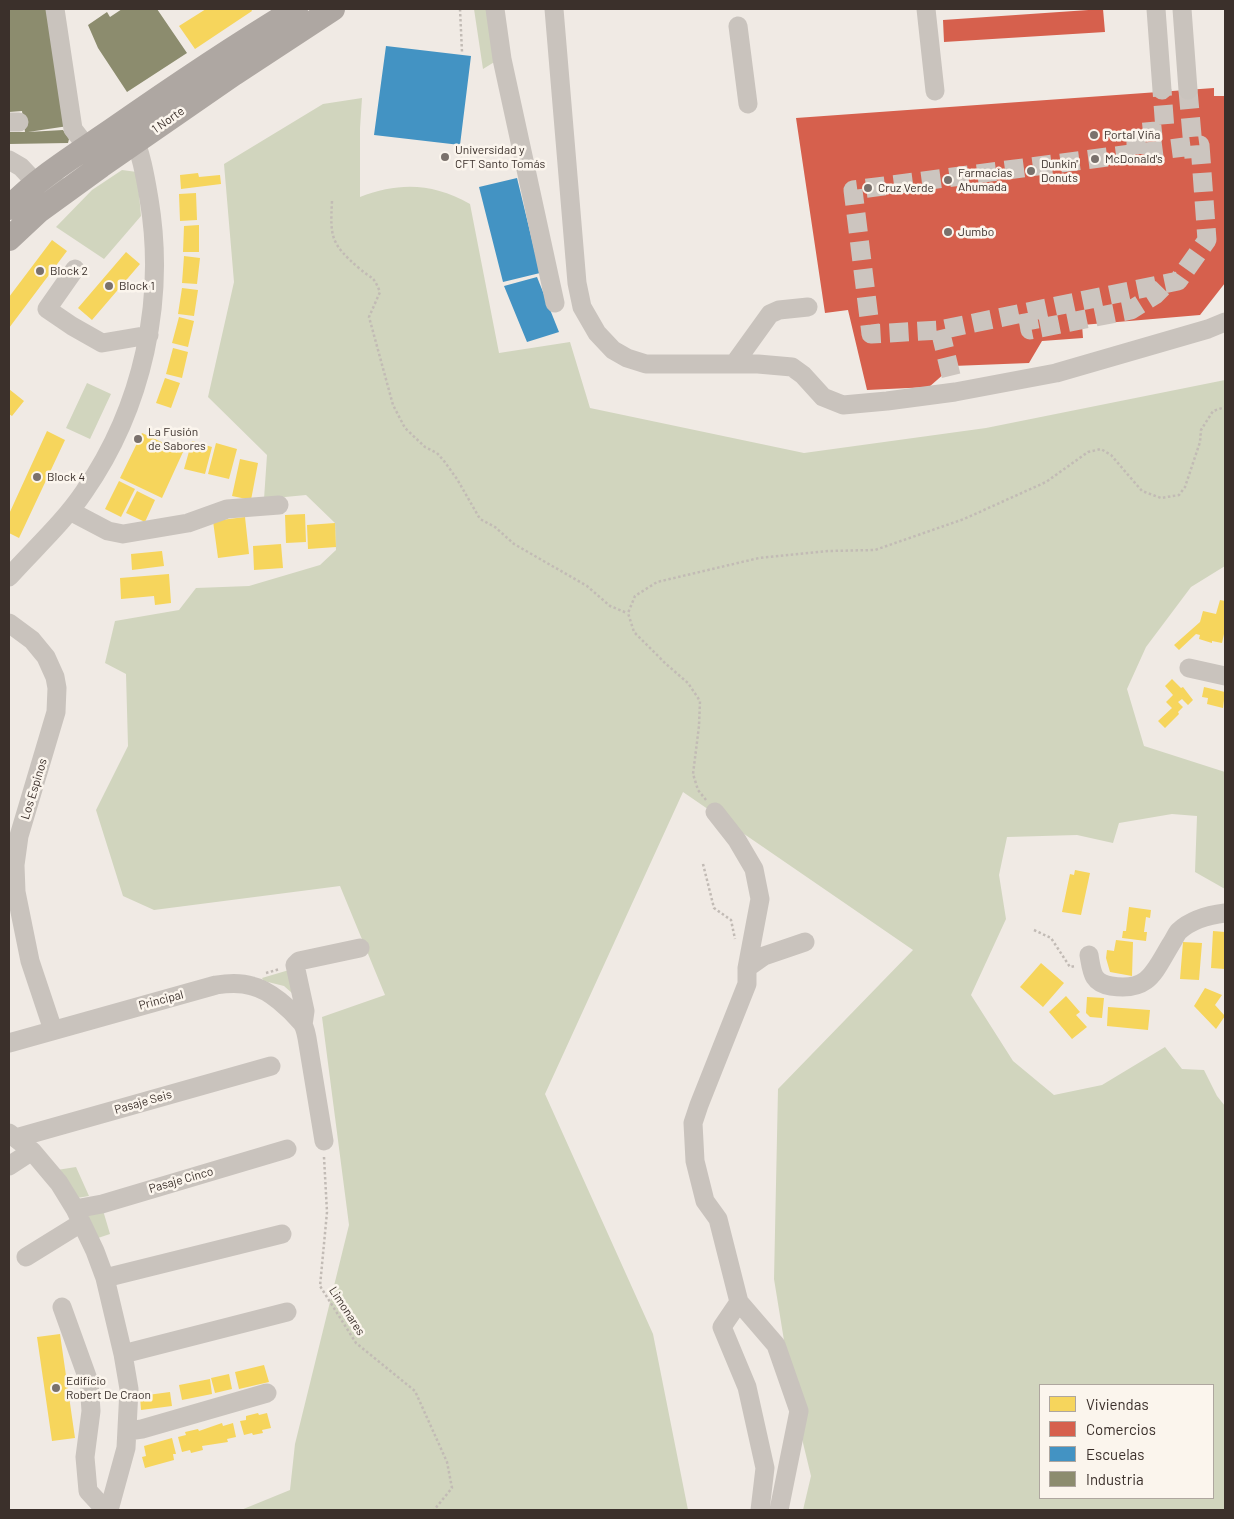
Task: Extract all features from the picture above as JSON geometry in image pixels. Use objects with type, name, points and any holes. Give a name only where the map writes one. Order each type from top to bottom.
[{"type":"main road","name":"1 Norte","points":[[9,208],[36,183],[127,119],[211,62],[296,9]]},
{"type":"main road","name":"1 Norte","points":[[9,239],[39,211],[234,74],[333,9]]},
{"type":"street","points":[[55,9],[73,129],[87,147]]},
{"type":"street","points":[[496,9],[502,59],[555,302]]},
{"type":"street","points":[[554,9],[577,283],[582,307],[602,338],[614,350],[627,358],[646,364],[758,364],[792,367],[803,375],[823,397],[843,405],[864,404],[955,392],[1056,373],[1208,329],[1225,322]]},
{"type":"street","points":[[926,9],[935,90]]},
{"type":"street","points":[[1156,9],[1162,90]]},
{"type":"street","points":[[1182,9],[1188,90]]},
{"type":"street","points":[[738,26],[748,104]]},
{"type":"street","points":[[9,577],[70,512],[100,468],[123,421],[137,382],[152,320],[156,276],[153,223],[143,162],[127,119]]},
{"type":"street","points":[[9,160],[21,167],[36,183],[70,189]]},
{"type":"street","points":[[9,234],[30,204],[36,183]]},
{"type":"street","points":[[75,268],[46,308],[102,343],[149,335]]},
{"type":"street","points":[[734,364],[770,314],[779,310],[808,307]]},
{"type":"street","points":[[70,512],[108,531],[123,534],[188,523],[227,509],[279,505]]},
{"type":"street","name":"Los Espinos","points":[[9,623],[32,640],[43,652],[51,666],[57,688],[58,700],[55,718],[19,836],[14,865],[16,892],[30,961],[53,1030]]},
{"type":"street","points":[[1189,668],[1225,676]]},
{"type":"street","points":[[716,812],[737,840],[754,869],[760,899],[747,968],[747,984],[699,1105],[693,1123],[692,1136],[695,1161],[705,1201],[718,1219],[738,1302],[776,1345],[799,1411],[780,1510]]},
{"type":"street","points":[[1083,961],[1096,981],[1103,985],[1135,986],[1142,984],[1152,976],[1178,932],[1190,923],[1205,916],[1225,913]]},
{"type":"street","points":[[747,968],[764,956],[805,942]]},
{"type":"street","name":"Principal","points":[[324,1142],[310,1054],[303,1025],[305,1011],[296,965],[300,961],[360,948]]},
{"type":"street","name":"Principal","points":[[9,1042],[231,982],[253,986],[270,995],[286,1007],[303,1025]]},
{"type":"street","name":"Pasaje Seis","points":[[12,1135],[271,1066]]},
{"type":"street","points":[[12,1135],[32,1151],[59,1183],[95,1251],[105,1278],[129,1389],[126,1448],[110,1508],[99,1503],[88,1491],[85,1457],[91,1410],[89,1382],[62,1307]]},
{"type":"street","name":"Pasaje Cinco","points":[[78,1216],[102,1204],[287,1149]]},
{"type":"street","points":[[9,1166],[32,1151]]},
{"type":"street","points":[[26,1257],[78,1216]]},
{"type":"street","points":[[105,1278],[282,1234]]},
{"type":"street","points":[[738,1302],[722,1327],[747,1387],[765,1468],[760,1510]]},
{"type":"street","points":[[122,1354],[288,1312]]},
{"type":"street","points":[[128,1431],[142,1429],[267,1393]]},
{"type":"path","points":[[460,9],[462,52]]},
{"type":"path","points":[[332,201],[330,227],[332,239],[361,270],[374,279],[380,292],[369,317],[393,405],[405,428],[425,447],[437,453],[444,461],[457,479],[480,519],[495,528],[514,544],[586,586],[610,606],[628,613]]},
{"type":"path","points":[[716,812],[698,790],[693,774],[700,701],[688,683],[634,632],[628,613],[636,596],[657,582],[759,558],[828,551],[874,550],[964,519],[1046,482],[1088,452],[1101,449],[1112,455],[1142,491],[1161,498],[1178,495],[1185,487],[1200,442],[1200,430],[1213,412],[1225,407]]},
{"type":"path","points":[[703,864],[714,908],[731,920],[736,945],[747,968]]},
{"type":"path","points":[[1034,930],[1050,938],[1070,967],[1083,961]]},
{"type":"path","name":"Limonares","points":[[324,1142],[327,1212],[320,1286],[356,1343],[415,1391],[447,1462],[452,1488],[434,1510]]},
{"type":"green space","points":[[474,9],[488,9],[496,61],[483,69]]},
{"type":"green space","points":[[362,98],[360,197],[389,189],[416,187],[442,192],[470,204],[499,353],[570,342],[590,408],[804,453],[986,428],[1225,380],[1225,566],[1191,587],[1146,647],[1127,689],[1144,746],[1225,772],[1225,889],[1195,872],[1197,816],[1172,814],[1119,823],[1113,843],[1077,835],[1007,837],[999,875],[1006,919],[971,995],[1013,1061],[1054,1095],[1102,1085],[1165,1047],[1182,1069],[1204,1070],[1217,1096],[1225,1106],[1225,1510],[803,1510],[811,1476],[796,1414],[774,1279],[778,1089],[913,950],[683,792],[545,1094],[653,1334],[688,1510],[241,1510],[290,1490],[295,1444],[349,1225],[322,1017],[385,995],[340,886],[154,910],[123,896],[96,810],[128,746],[126,674],[105,663],[115,621],[179,610],[196,588],[249,586],[320,565],[336,550],[335,523],[306,495],[264,499],[267,455],[208,397],[234,282],[224,164],[323,104]]},
{"type":"green space","points":[[122,170],[137,172],[141,216],[104,259],[56,227],[92,190]]},
{"type":"green space","points":[[87,383],[111,394],[90,439],[66,428]]},
{"type":"green space","points":[[289,970],[301,1001],[284,986],[264,981],[262,978]]},
{"type":"green space","points":[[76,1167],[89,1196],[77,1198],[57,1170]]},
{"type":"green space","points":[[102,1207],[110,1234],[95,1239],[87,1212]]},
{"type":"building: Viviendas","points":[[206,9],[251,9],[252,11],[195,49],[179,26]]},
{"type":"building: Viviendas","points":[[198,173],[199,177],[220,175],[221,184],[181,189],[180,175]]},
{"type":"building: Viviendas","points":[[196,193],[197,220],[180,221],[179,194]]},
{"type":"building: Viviendas","points":[[199,225],[199,252],[183,252],[184,226]]},
{"type":"building: Viviendas","name":"Block 2","points":[[52,240],[67,251],[9,328],[9,297]]},
{"type":"building: Viviendas","name":"Block 1","points":[[126,252],[140,264],[92,320],[78,308]]},
{"type":"building: Viviendas","points":[[184,256],[200,258],[197,284],[182,283]]},
{"type":"building: Viviendas","points":[[182,288],[198,290],[194,316],[178,314]]},
{"type":"building: Viviendas","points":[[179,317],[194,321],[188,347],[172,343]]},
{"type":"building: Viviendas","points":[[173,348],[188,352],[182,378],[166,374]]},
{"type":"building: Viviendas","points":[[165,378],[180,383],[171,408],[156,403]]},
{"type":"building: Viviendas","points":[[9,389],[24,401],[12,416],[9,414]]},
{"type":"building: Viviendas","name":"Block 4","points":[[47,431],[65,440],[19,538],[9,533],[9,514]]},
{"type":"building: Viviendas","points":[[142,433],[183,452],[162,498],[120,478]]},
{"type":"building: Viviendas","points":[[192,441],[212,447],[205,474],[184,469]]},
{"type":"building: Viviendas","points":[[216,443],[237,449],[229,479],[208,474]]},
{"type":"building: Viviendas","points":[[240,459],[258,463],[251,500],[232,496]]},
{"type":"building: Viviendas","points":[[119,481],[135,489],[121,517],[105,509]]},
{"type":"building: Viviendas","points":[[137,491],[155,500],[145,522],[126,513]]},
{"type":"building: Viviendas","points":[[305,514],[306,542],[286,543],[285,515]]},
{"type":"building: Viviendas","points":[[245,517],[249,554],[218,558],[213,521]]},
{"type":"building: Viviendas","points":[[335,523],[336,547],[308,549],[307,525]]},
{"type":"building: Viviendas","points":[[281,544],[283,568],[254,570],[253,546]]},
{"type":"building: Viviendas","points":[[162,551],[164,566],[132,570],[131,554]]},
{"type":"building: Viviendas","points":[[169,574],[171,603],[155,605],[154,596],[121,599],[120,578]]},
{"type":"building: Viviendas","points":[[1220,600],[1225,601],[1225,634],[1222,643],[1212,641],[1212,643],[1199,639],[1200,635],[1196,634],[1179,650],[1174,645],[1200,622],[1203,611],[1216,614]]},
{"type":"building: Viviendas","points":[[1172,679],[1181,688],[1183,687],[1193,700],[1188,705],[1182,699],[1178,702],[1183,707],[1178,712],[1179,714],[1165,728],[1158,721],[1172,708],[1166,702],[1173,695],[1165,686]]},
{"type":"building: Viviendas","points":[[1204,687],[1225,692],[1223,708],[1207,704],[1208,698],[1202,697]]},
{"type":"building: Viviendas","points":[[1075,870],[1090,873],[1081,915],[1062,912],[1070,874],[1074,875]]},
{"type":"building: Viviendas","points":[[1129,907],[1151,910],[1150,918],[1146,917],[1144,932],[1147,932],[1146,941],[1122,938],[1123,931],[1126,931]]},
{"type":"building: Viviendas","points":[[1213,931],[1225,932],[1225,969],[1211,968]]},
{"type":"building: Viviendas","points":[[1116,940],[1133,942],[1132,976],[1110,972],[1106,958],[1107,950],[1114,951]]},
{"type":"building: Viviendas","points":[[1183,942],[1202,943],[1199,980],[1180,979]]},
{"type":"building: Viviendas","points":[[1041,963],[1064,983],[1043,1007],[1020,987]]},
{"type":"building: Viviendas","points":[[1205,988],[1222,995],[1215,1005],[1225,1016],[1216,1029],[1194,1006]]},
{"type":"building: Viviendas","points":[[1066,996],[1080,1012],[1076,1015],[1087,1027],[1072,1039],[1049,1012]]},
{"type":"building: Viviendas","points":[[1087,997],[1104,998],[1102,1018],[1090,1017],[1086,1013]]},
{"type":"building: Viviendas","points":[[1108,1007],[1150,1010],[1148,1030],[1107,1026]]},
{"type":"building: Viviendas","name":"Edificio Robert De Craon","points":[[60,1334],[75,1438],[52,1441],[37,1337]]},
{"type":"building: Viviendas","points":[[264,1365],[269,1382],[239,1389],[235,1372]]},
{"type":"building: Viviendas","points":[[229,1374],[232,1389],[215,1393],[211,1378]]},
{"type":"building: Viviendas","points":[[210,1379],[212,1394],[182,1400],[179,1385]]},
{"type":"building: Viviendas","points":[[170,1392],[172,1406],[141,1410],[140,1396]]},
{"type":"building: Viviendas","points":[[258,1413],[259,1415],[267,1413],[271,1428],[262,1430],[263,1433],[244,1435],[240,1421],[246,1420],[246,1416]]},
{"type":"building: Viviendas","points":[[222,1423],[223,1426],[233,1423],[236,1437],[227,1439],[228,1442],[202,1446],[203,1450],[191,1453],[190,1450],[182,1452],[178,1437],[186,1435],[185,1432],[198,1429],[199,1431]]},
{"type":"building: Viviendas","points":[[172,1438],[176,1454],[173,1454],[174,1460],[145,1468],[142,1457],[146,1456],[144,1446]]},
{"type":"building: Comercios","points":[[1103,9],[1105,32],[944,42],[943,20]]},
{"type":"building: Comercios","points":[[1214,88],[1214,96],[1225,96],[1225,283],[1200,315],[1082,325],[1083,338],[1042,341],[1029,363],[953,366],[929,387],[867,390],[848,310],[825,313],[796,118]]},
{"type":"building: Escuelas","points":[[386,46],[471,56],[460,145],[374,135]]},
{"type":"building: Escuelas","points":[[517,178],[540,273],[503,282],[479,187]]},
{"type":"building: Escuelas","points":[[537,277],[559,332],[527,342],[504,286]]},
{"type":"building: Industria","points":[[9,9],[54,9],[68,126],[28,132],[63,130],[69,139],[68,143],[9,144],[9,132],[25,132],[22,111],[9,112]]},
{"type":"building: Industria","points":[[122,9],[157,9],[187,53],[127,92],[98,48],[88,25],[107,12],[110,17]]},
{"type":"tunnel","points":[[1136,154],[1136,133],[1165,130],[1162,90]]},
{"type":"tunnel","points":[[1188,90],[1194,158]]},
{"type":"tunnel","points":[[1200,145],[1207,240],[1178,281],[940,330],[871,334],[853,190],[1200,145]]},
{"type":"tunnel","points":[[1027,313],[1030,330],[1131,310],[1155,295],[1164,286]]},
{"type":"tunnel","points":[[940,330],[955,392]]},
{"type":"place","name":"Portal Viña","points":[[1094,135]]},
{"type":"place","name":"Universidad y CFT Santo Tomás","points":[[445,157]]},
{"type":"place","name":"McDonald's","points":[[1095,159]]},
{"type":"place","name":"Dunkin' Donuts","points":[[1031,171]]},
{"type":"place","name":"Farmacias Ahumada","points":[[948,180]]},
{"type":"place","name":"Cruz Verde","points":[[868,188]]},
{"type":"place","name":"Jumbo","points":[[948,232]]},
{"type":"place","name":"Block 2","points":[[40,271]]},
{"type":"place","name":"Block 1","points":[[109,286]]},
{"type":"place","name":"La Fusión de Sabores","points":[[138,439]]},
{"type":"place","name":"Block 4","points":[[37,477]]},
{"type":"place","name":"Edificio Robert De Craon","points":[[56,1388]]}]
